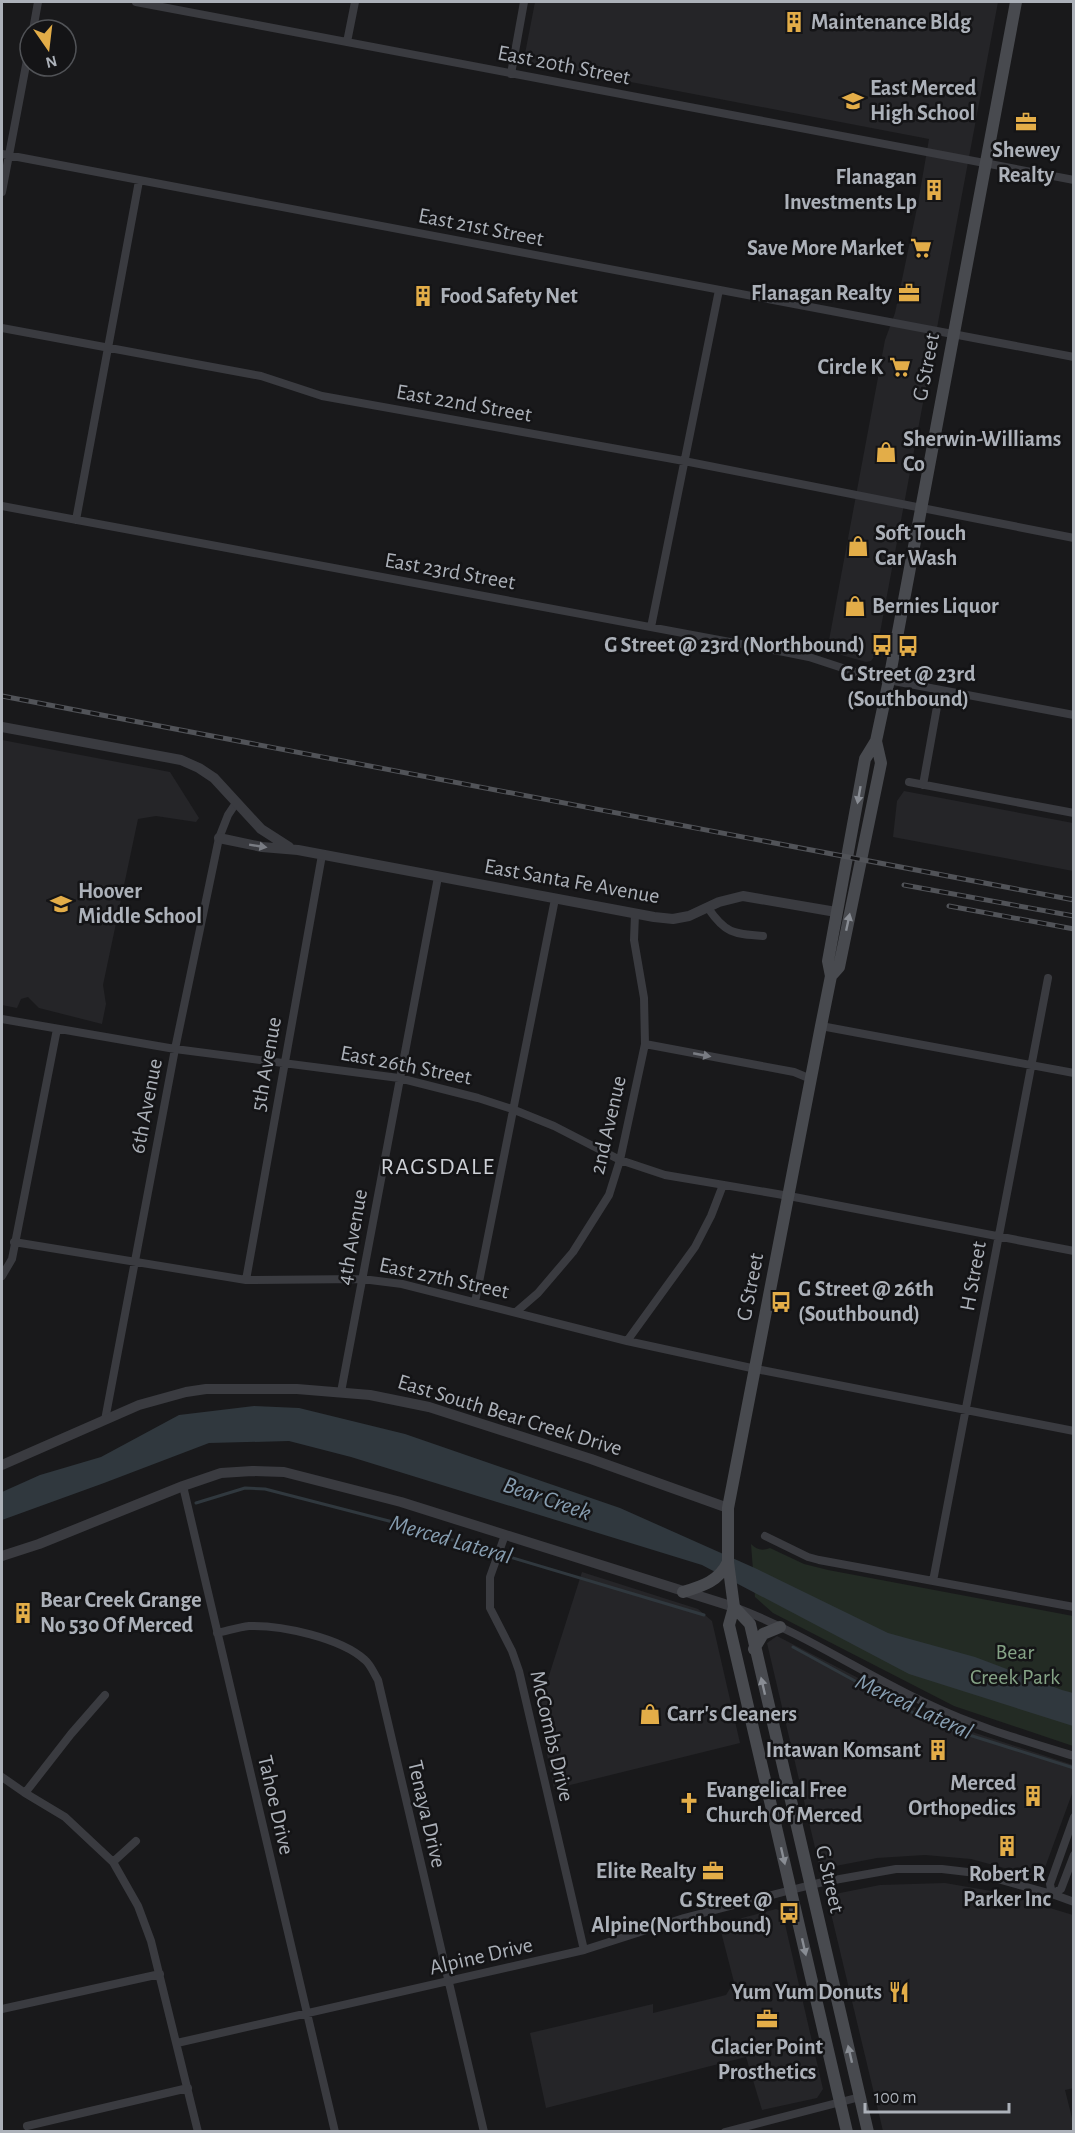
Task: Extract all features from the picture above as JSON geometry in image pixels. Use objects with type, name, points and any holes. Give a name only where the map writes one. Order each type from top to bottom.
[{"type":"main road","name":"G Street","points":[[847,2132],[729,1625],[734,1607],[728,1562],[728,1508],[831,976],[828,961],[865,759],[876,741],[889,681],[1016,2]]},
{"type":"main road","name":"G Street","points":[[831,976],[839,967],[881,763],[876,741]]},
{"type":"main road","points":[[683,1592],[709,1583],[724,1571],[728,1562]]},
{"type":"main road","name":"G Street","points":[[734,1607],[750,1624],[868,2132]]},
{"type":"main road","points":[[754,1649],[763,1634],[780,1627]]},
{"type":"street","points":[[35,18],[38,2]]},
{"type":"street","name":"East 20th Street","points":[[136,2],[1074,180]]},
{"type":"street","points":[[347,42],[355,2]]},
{"type":"street","points":[[511,74],[524,2]]},
{"type":"street","points":[[2,192],[5,155],[22,78]]},
{"type":"street","name":"East 21st Street","points":[[5,155],[953,336],[1074,357]]},
{"type":"street","points":[[76,520],[139,181]]},
{"type":"street","points":[[651,627],[719,290]]},
{"type":"street","name":"East 22nd Street","points":[[2,328],[261,376],[322,396],[684,461],[1074,538]]},
{"type":"street","name":"East 23rd Street","points":[[2,506],[809,657],[855,673],[889,681],[1074,716]]},
{"type":"street","points":[[923,784],[940,690]]},
{"type":"street","name":"East Santa Fe Avenue","points":[[2,726],[181,760],[214,778],[269,836],[298,850]]},
{"type":"street","points":[[909,782],[1074,813]]},
{"type":"street","name":"6th Avenue","points":[[105,1420],[175,1049],[219,838],[228,815],[236,803]]},
{"type":"street","name":"East Santa Fe Avenue","points":[[219,838],[262,847],[298,850],[635,914],[673,919],[694,915],[728,899],[747,896],[836,912]]},
{"type":"street","name":"5th Avenue","points":[[246,1280],[322,855]]},
{"type":"street","name":"4th Avenue","points":[[341,1392],[438,876]]},
{"type":"street","points":[[475,1302],[555,899]]},
{"type":"street","points":[[708,908],[724,928],[748,935],[763,936]]},
{"type":"street","name":"2nd Avenue","points":[[516,1312],[556,1274],[586,1234],[609,1195],[620,1160],[645,1044],[644,998],[634,940],[635,914]]},
{"type":"street","name":"H Street","points":[[933,1581],[1048,978]]},
{"type":"street","name":"East 26th Street","points":[[2,1019],[175,1049],[399,1078],[478,1098],[512,1110],[555,1126],[620,1160],[665,1175],[789,1196],[1074,1251]]},
{"type":"street","points":[[821,1026],[1074,1073]]},
{"type":"street","points":[[2,1276],[12,1259],[57,1029]]},
{"type":"street","points":[[645,1044],[794,1072],[811,1079]]},
{"type":"street","points":[[627,1341],[695,1247],[711,1216],[723,1185]]},
{"type":"street","name":"East 27th Street","points":[[14,1242],[246,1280],[362,1279],[402,1284],[627,1341],[1074,1431]]},
{"type":"street","name":"East South Bear Creek Drive","points":[[2,1466],[158,1399],[206,1389],[297,1389],[370,1395],[429,1407],[591,1459],[728,1508]]},
{"type":"street","points":[[2,1556],[39,1544],[183,1486],[222,1473],[284,1472],[401,1502],[503,1540],[734,1607],[780,1627],[931,1706],[971,1722],[1074,1756]]},
{"type":"street","name":"Tahoe Drive","points":[[183,1486],[335,2132]]},
{"type":"street","points":[[765,1536],[819,1560],[1074,1607]]},
{"type":"street","name":"McCombs Drive","points":[[503,1540],[490,1577],[490,1608],[512,1651],[519,1671],[584,1950]]},
{"type":"street","name":"Tenaya Drive","points":[[217,1634],[247,1626],[290,1630],[323,1639],[351,1650],[367,1662],[378,1680],[484,2132]]},
{"type":"street","points":[[25,1794],[71,1734],[105,1695]]},
{"type":"street","points":[[2,1777],[25,1794],[65,1817],[112,1862],[138,1906],[160,1974],[198,2132]]},
{"type":"street","points":[[1074,1817],[1050,1884],[1052,1894],[1061,1890],[1074,1855]]},
{"type":"street","points":[[112,1862],[136,1841]]},
{"type":"street","name":"Alpine Drive","points":[[177,2043],[584,1950],[684,1918],[791,1890],[896,1869],[942,1869],[976,1873],[1074,1902]]},
{"type":"street","points":[[2,2009],[160,1974]]},
{"type":"street","points":[[27,2126],[188,2088]]},
{"type":"street","points":[[725,2132],[860,2097]]},
{"type":"shaded area","name":"East Merced High School","points":[[535,2],[998,2],[876,654],[871,661],[866,662],[827,651],[885,340],[895,313],[929,139],[526,62],[524,59]]},
{"type":"shaded area","name":"Hoover Middle School","points":[[2,740],[170,772],[199,818],[196,822],[156,816],[138,819],[103,985],[106,1004],[102,1024],[39,1008],[28,997],[21,999],[17,1008],[2,1005]]},
{"type":"shaded area","points":[[904,791],[1073,823],[1073,871],[893,837],[897,801]]},
{"type":"shaded area","points":[[582,1572],[698,1609],[712,1621],[740,1743],[554,1789],[538,1710]]},
{"type":"shaded area","points":[[777,1636],[945,1723],[1073,1765],[1073,1791],[1043,1873],[1037,1877],[971,1859],[925,1855],[877,1858],[820,1869],[767,1643]]},
{"type":"shaded area","points":[[945,1883],[997,1892],[1073,1915],[1074,2088],[1065,2090],[1073,2131],[883,2131],[829,1905],[835,1894],[880,1885]]},
{"type":"shaded area","points":[[776,1909],[782,1911],[823,2089],[817,2098],[762,2110],[746,2057],[546,2108],[530,2033],[653,2004],[653,2013],[726,1995],[734,1982],[719,1924]]},
{"type":"green space","name":"Bear Creek Park","points":[[751,1544],[758,1549],[770,1548],[804,1564],[828,1570],[1073,1616],[1073,1746],[954,1706],[773,1613],[755,1597]]},
{"type":"water","name":"Bear Creek","points":[[254,1406],[299,1408],[405,1434],[620,1508],[757,1569],[888,1633],[975,1657],[1073,1693],[1073,1726],[909,1674],[702,1565],[351,1457],[289,1441],[209,1443],[2,1520],[2,1492],[40,1475],[101,1457],[179,1415]]},
{"type":"waterway","name":"Merced Lateral","points":[[196,1503],[245,1488],[265,1489],[389,1521],[704,1615]]},
{"type":"waterway","name":"Merced Lateral","points":[[793,1647],[921,1717],[947,1728],[1074,1768]]},
{"type":"railway","points":[[2,696],[1074,900]]},
{"type":"railway","points":[[904,885],[1074,916]]},
{"type":"railway","points":[[949,906],[1074,929]]},
{"type":"place","name":"Maintenance Bldg","points":[[794,22]]},
{"type":"place","name":"East Merced High School","points":[[853,101]]},
{"type":"place","name":"Shewey Realty","points":[[1026,122]]},
{"type":"place","name":"Flanagan Investments Lp","points":[[934,190]]},
{"type":"place","name":"Save More Market","points":[[921,248]]},
{"type":"place","name":"Flanagan Realty","points":[[909,293]]},
{"type":"place","name":"Food Safety Net","points":[[423,296]]},
{"type":"place","name":"Circle K","points":[[900,367]]},
{"type":"place","name":"Sherwin-Williams Co","points":[[886,452]]},
{"type":"place","name":"Soft Touch Car Wash","points":[[858,546]]},
{"type":"place","name":"Bernies Liquor","points":[[855,606]]},
{"type":"place","name":"G Street @ 23rd (Northbound)","points":[[882,645]]},
{"type":"place","name":"G Street @ 23rd (Southbound)","points":[[908,646]]},
{"type":"place","name":"Hoover Middle School","points":[[61,904]]},
{"type":"place","name":"G Street @ 26th (Southbound)","points":[[781,1302]]},
{"type":"place","name":"Bear Creek Grange No 530 Of Merced","points":[[23,1613]]},
{"type":"place","name":"Carr's Cleaners","points":[[650,1714]]},
{"type":"place","name":"Intawan Komsant","points":[[938,1750]]},
{"type":"place","name":"Merced Orthopedics","points":[[1033,1796]]},
{"type":"place","name":"Evangelical Free Church Of Merced","points":[[689,1803]]},
{"type":"place","name":"Robert R Parker Inc","points":[[1007,1846]]},
{"type":"place","name":"Elite Realty","points":[[713,1871]]},
{"type":"place","name":"G Street @ Alpine(Northbound)","points":[[789,1913]]},
{"type":"place","name":"Yum Yum Donuts","points":[[899,1992]]},
{"type":"place","name":"Glacier Point Prosthetics","points":[[767,2019]]},
{"type":"district","name":"RAGSDALE","points":[[438,1167]]}]
